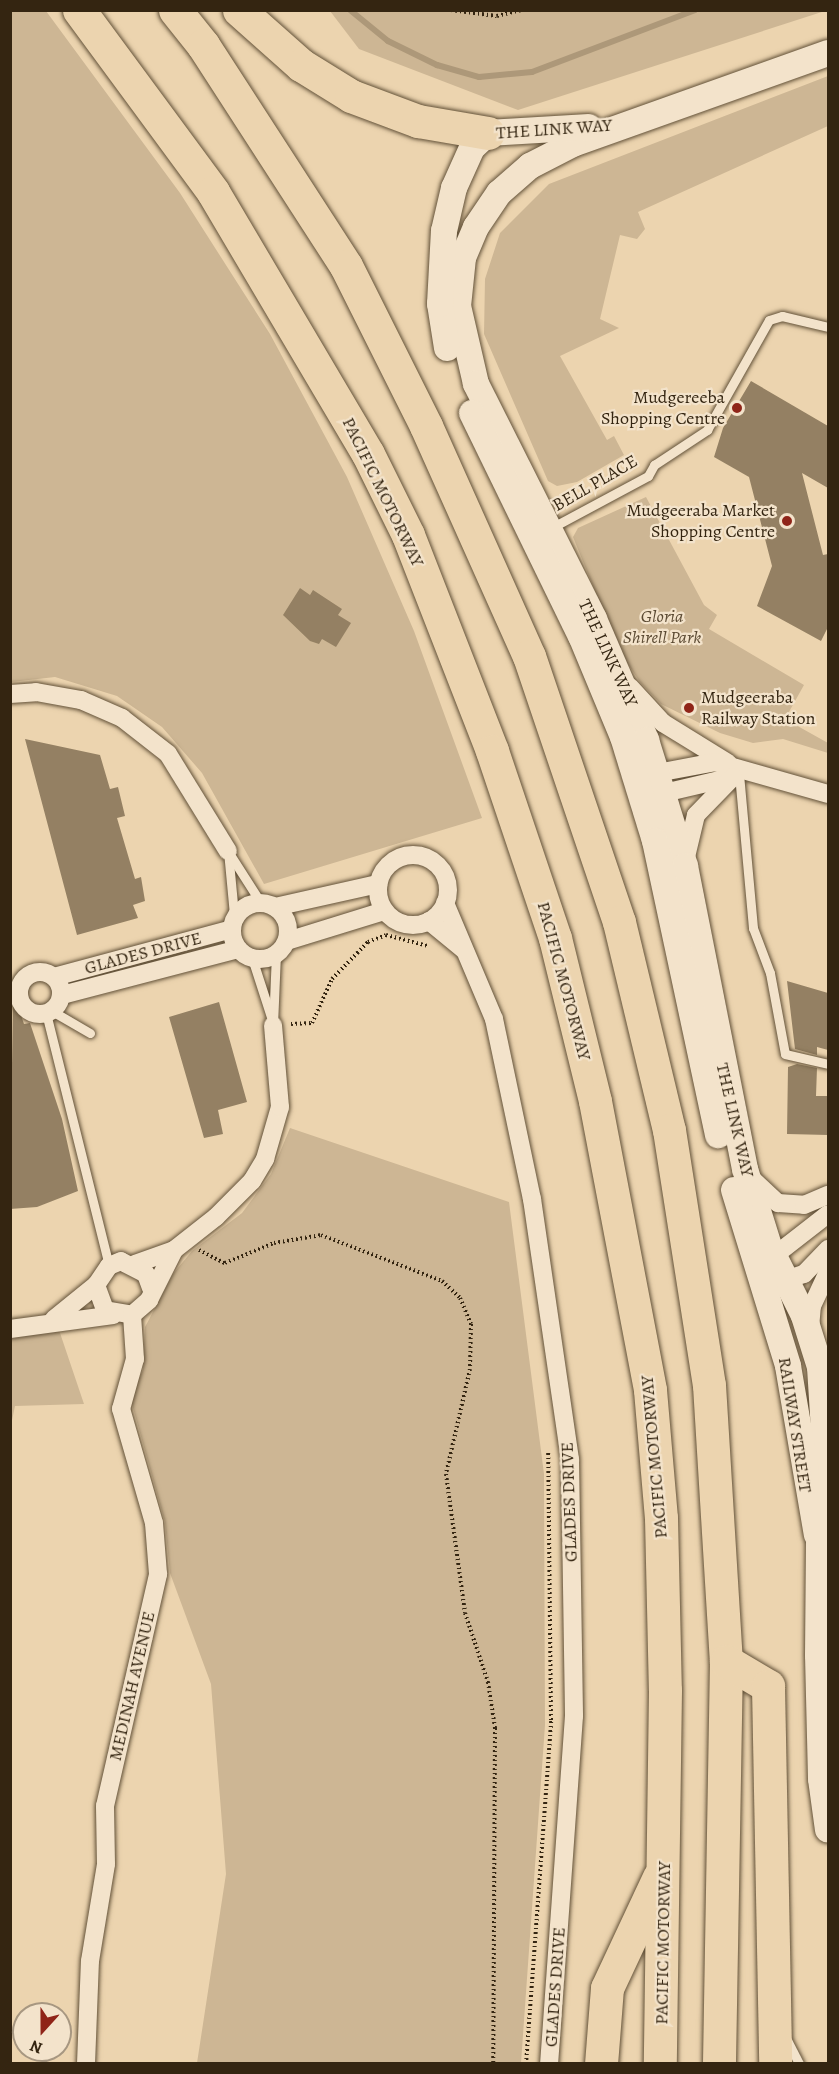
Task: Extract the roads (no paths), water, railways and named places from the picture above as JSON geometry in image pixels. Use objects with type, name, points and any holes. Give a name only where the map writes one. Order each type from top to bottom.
[{"type":"highway","name":"PACIFIC MOTORWAY","points":[[79,10],[213,192],[368,454],[408,535],[492,751],[555,938],[595,1101],[650,1390],[661,1518],[665,1865],[660,2064]]},
{"type":"highway","points":[[175,10],[203,45],[346,266],[492,567],[592,834],[663,1106],[691,1253],[709,1385],[726,1661],[718,2064]]},
{"type":"highway","points":[[239,10],[301,66],[351,96],[433,125],[488,133]]},
{"type":"highway","points":[[726,1661],[768,1686],[775,2064]]},
{"type":"highway","points":[[601,2064],[607,1988],[665,1865]]},
{"type":"main road","name":"THE LINK WAY","points":[[541,525],[465,351],[458,306],[464,258],[486,210],[522,172],[562,148],[828,53]]},
{"type":"main road","name":"THE LINK WAY","points":[[631,122],[488,133],[468,156],[448,209],[440,312],[459,383],[541,525],[618,671],[654,786],[685,866],[766,1265]]},
{"type":"main road","points":[[541,525],[600,680],[654,786],[708,1094],[766,1265],[785,1280]]},
{"type":"main road","name":"RAILWAY STREET","points":[[766,1265],[792,1383],[807,1496],[819,1542]]},
{"type":"main road","name":"RAILWAY STREET","points":[[785,1280],[811,1333],[826,1403],[828,1495],[819,1542],[821,1779],[828,1830]]},
{"type":"street","points":[[618,671],[658,718],[735,773]]},
{"type":"street","points":[[10,694],[36,692],[81,700],[122,718],[168,754],[228,851]]},
{"type":"street","points":[[654,786],[708,762],[735,773],[828,794]]},
{"type":"street","points":[[685,866],[693,819],[735,773]]},
{"type":"street","name":"GLADES DRIVE","points":[[49,1012],[25,1008],[20,987],[35,973],[54,977],[233,922],[268,905],[378,884],[394,860],[422,856],[444,874],[446,903],[494,1019],[532,1199],[570,1459],[574,1716],[549,2064]]},
{"type":"street","points":[[378,884],[384,911],[405,924],[429,921],[446,903]]},
{"type":"street","points":[[268,905],[286,921],[282,947]]},
{"type":"street","name":"GLADES DRIVE","points":[[62,995],[245,953],[282,947],[384,911]]},
{"type":"street","name":"GLADES DRIVE","points":[[429,921],[466,951]]},
{"type":"street","points":[[233,922],[245,953]]},
{"type":"street","points":[[49,1012],[62,995],[54,977]]},
{"type":"street","points":[[10,1329],[54,1319],[132,1315],[149,1300],[151,1288],[174,1251],[234,1201],[265,1159],[280,1107],[273,1025]]},
{"type":"street","points":[[745,1169],[778,1203],[804,1205],[828,1195]]},
{"type":"street","points":[[766,1265],[828,1214]]},
{"type":"street","points":[[785,1280],[804,1274],[828,1249]]},
{"type":"street","points":[[54,1319],[96,1285],[109,1266],[135,1264],[174,1251]]},
{"type":"street","points":[[135,1264],[151,1288]]},
{"type":"street","name":"RAILWAY STREET","points":[[811,1333],[810,1313],[828,1271]]},
{"type":"street","points":[[96,1285],[99,1303],[113,1315]]},
{"type":"street","name":"MEDINAH AVENUE","points":[[86,2064],[90,1961],[106,1864],[105,1806],[158,1574],[154,1523],[121,1409],[122,1390],[135,1359],[132,1315]]},
{"type":"lane","name":"BELL PLACE","points":[[541,525],[648,476],[654,465],[689,447],[707,430],[769,320],[782,316],[828,327]]},
{"type":"lane","points":[[735,773],[753,927],[770,973],[784,1054],[828,1064]]},
{"type":"lane","points":[[228,851],[268,905]]},
{"type":"lane","points":[[228,851],[233,922]]},
{"type":"lane","points":[[273,1025],[282,947]]},
{"type":"lane","points":[[245,953],[273,1025]]},
{"type":"lane","points":[[49,1012],[90,1033]]},
{"type":"lane","points":[[49,1012],[109,1266]]},
{"type":"lane","points":[[774,2015],[799,2064]]},
{"type":"waterway","points":[[350,10],[388,41],[437,65],[479,77],[532,72],[695,10]]},
{"type":"place","name":"Mudgereeba Shopping Centre","points":[[737,408]]},
{"type":"place","name":"Mudgeeraba Market Shopping Centre","points":[[787,521]]},
{"type":"place","name":"Mudgeeraba Railway Station","points":[[689,708]]},
{"type":"park label","name":"Gloria Shirell Park","points":[[662,627]]}]
